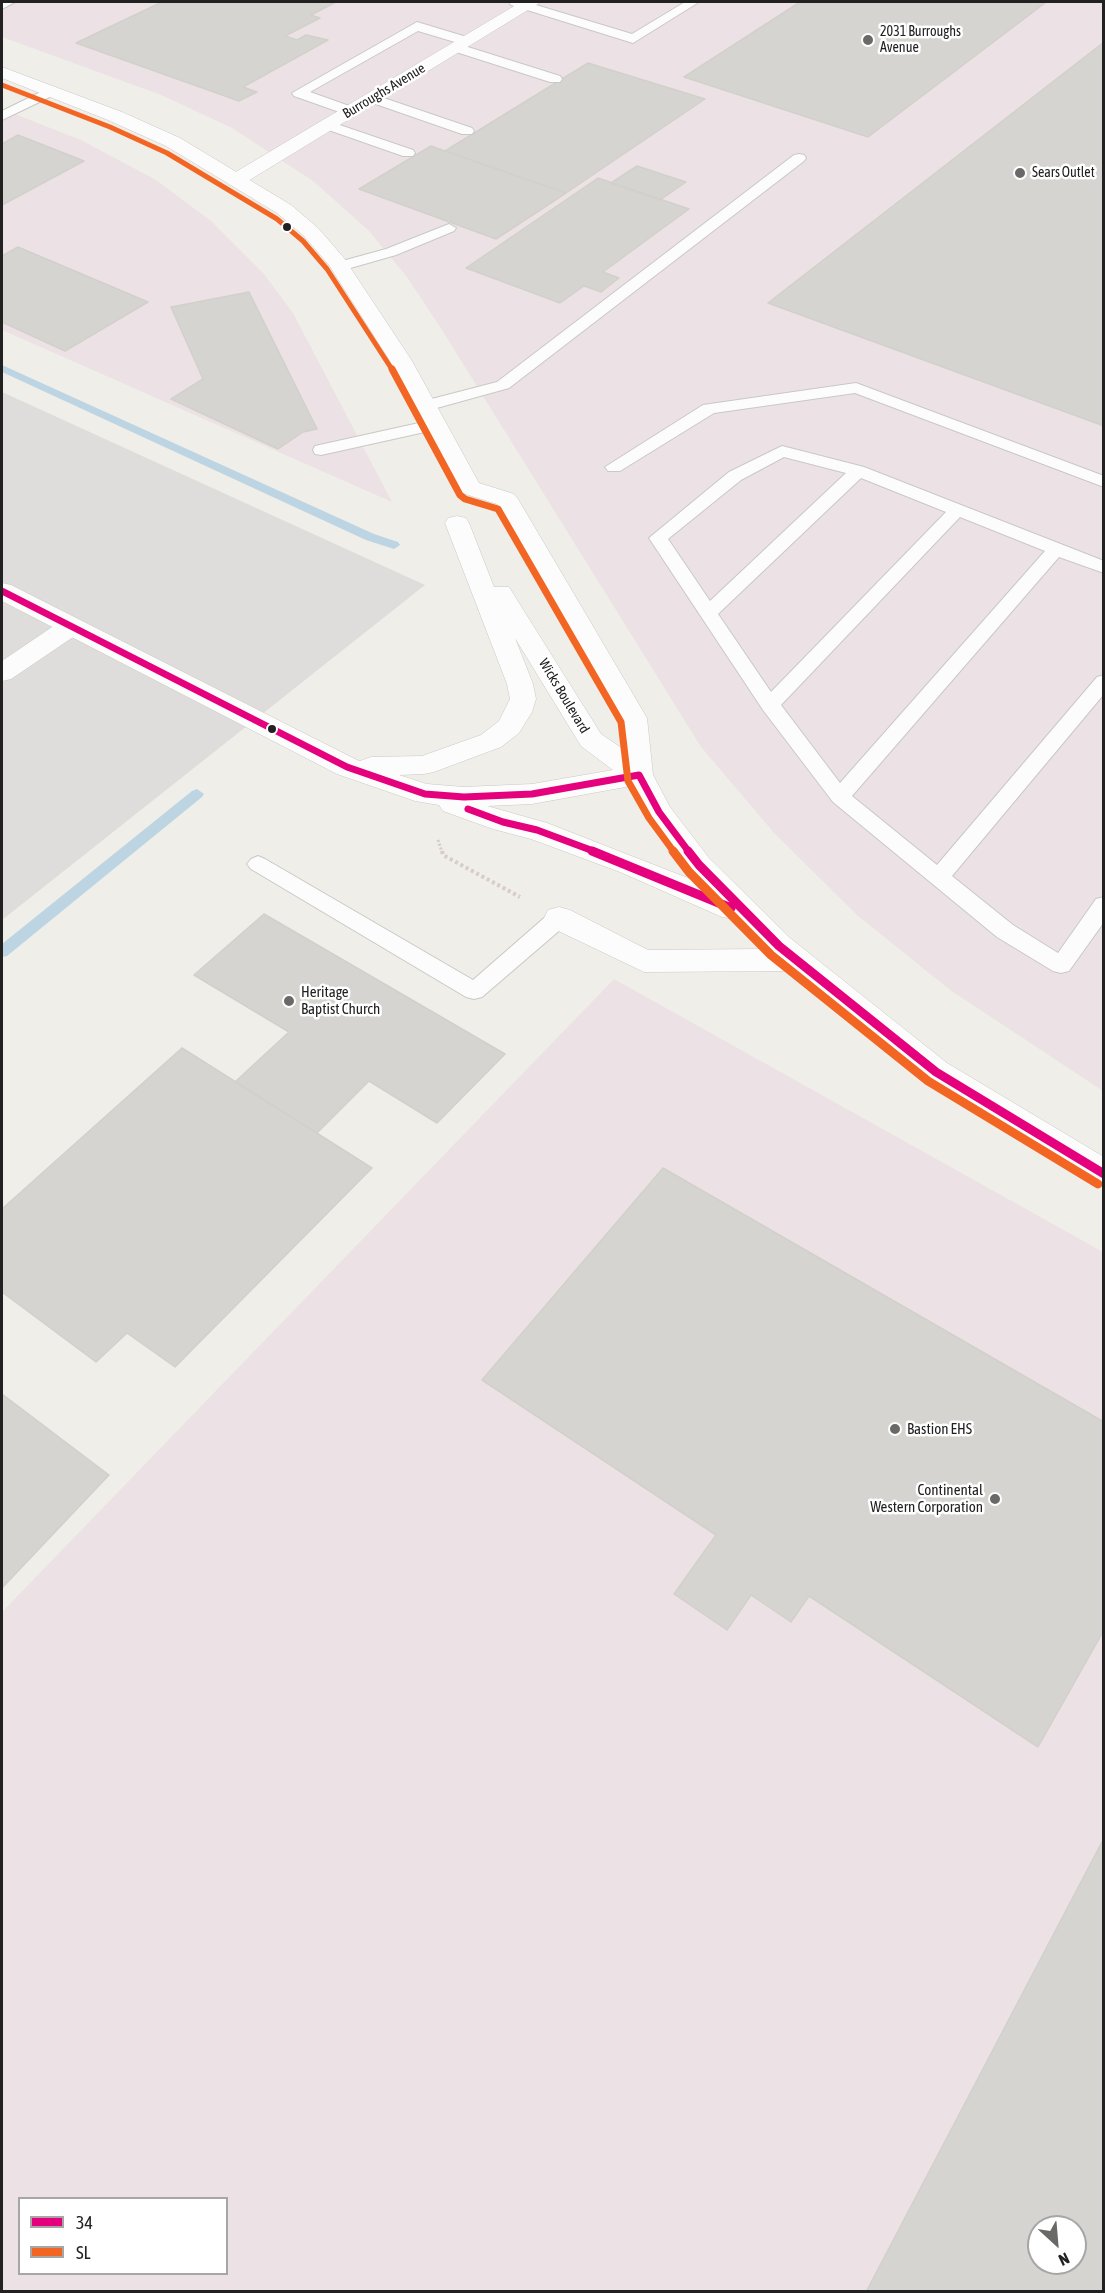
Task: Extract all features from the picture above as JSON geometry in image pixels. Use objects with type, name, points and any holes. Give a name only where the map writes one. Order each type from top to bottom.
[{"type":"street","name":"Burroughs Avenue","points":[[236,180],[524,3]]},
{"type":"street","points":[[2,72],[115,116],[173,142],[296,218],[340,266],[401,361],[470,488],[506,499],[633,718],[639,775],[659,812],[699,865],[746,914],[797,960],[936,1072],[1104,1174]]},
{"type":"street","points":[[347,767],[424,765],[491,741],[509,727],[519,712],[523,699],[520,684],[455,512],[470,488]]},
{"type":"street","name":"Wicks Boulevard","points":[[458,523],[584,731],[591,740],[639,775]]},
{"type":"street","points":[[2,591],[347,767],[503,822],[537,830],[746,914]]},
{"type":"street","points":[[2,673],[70,627]]},
{"type":"street","points":[[425,794],[464,797],[532,794],[639,775]]},
{"type":"street","points":[[559,918],[644,961],[797,960]]},
{"type":"lane","points":[[2,5],[9,2]]},
{"type":"lane","points":[[524,3],[633,39],[693,2]]},
{"type":"lane","points":[[350,111],[299,93],[417,26],[555,79]]},
{"type":"lane","points":[[2,116],[51,91]]},
{"type":"lane","points":[[372,98],[467,131]]},
{"type":"lane","points":[[328,125],[408,153]]},
{"type":"lane","points":[[321,450],[431,415],[503,385],[799,158]]},
{"type":"lane","points":[[340,266],[391,252],[449,228]]},
{"type":"lane","points":[[614,467],[709,409],[856,388],[1104,482]]},
{"type":"lane","points":[[1104,567],[858,471],[782,451],[735,476],[658,538],[770,705],[840,796],[1005,931],[1061,965],[1104,905]]},
{"type":"lane","points":[[707,614],[858,471]]},
{"type":"lane","points":[[770,705],[957,510]]},
{"type":"lane","points":[[840,796],[1056,549]]},
{"type":"lane","points":[[939,877],[1104,681]]},
{"type":"lane","points":[[258,864],[474,991],[559,918]]},
{"type":"path","points":[[425,794],[443,855],[559,918]]},
{"type":"shaded area","points":[[2,2],[1103,2],[1103,1091],[950,990],[857,915],[775,834],[701,747],[442,330],[407,277],[368,230],[313,181],[232,128],[161,95],[2,37]]},
{"type":"shaded area","points":[[2,109],[81,140],[156,180],[211,221],[264,274],[293,313],[392,502],[2,330]]},
{"type":"shaded area","points":[[2,392],[425,585],[2,920]]},
{"type":"shaded area","points":[[614,979],[1103,1252],[1103,2291],[2,2291],[2,1612]]},
{"type":"building","points":[[162,2],[336,2],[311,15],[320,18],[285,36],[297,40],[306,35],[328,40],[243,87],[257,92],[239,101],[76,43]]},
{"type":"building","name":"2031 Burroughs Avenue","points":[[800,2],[1045,3],[868,137],[684,77]]},
{"type":"building","name":"Sears Outlet","points":[[1104,42],[1104,426],[768,303]]},
{"type":"building","points":[[588,63],[705,99],[566,193],[445,151]]},
{"type":"building","points":[[18,135],[84,161],[2,205],[2,144]]},
{"type":"building","points":[[431,146],[566,193],[496,239],[359,189]]},
{"type":"building","points":[[637,166],[686,182],[660,200],[611,183]]},
{"type":"building","points":[[598,178],[689,209],[603,272],[619,278],[601,292],[584,286],[560,303],[466,268]]},
{"type":"building","points":[[18,247],[148,302],[65,351],[2,322],[2,256]]},
{"type":"building","points":[[249,292],[317,429],[303,432],[278,449],[171,399],[203,379],[171,307]]},
{"type":"building","points":[[264,914],[505,1054],[437,1123],[369,1081],[317,1133],[235,1082],[289,1032],[194,975]]},
{"type":"building","points":[[182,1048],[372,1168],[175,1367],[127,1333],[96,1362],[2,1292],[2,1209]]},
{"type":"building","points":[[663,1168],[1104,1422],[1104,1630],[1038,1747],[809,1596],[791,1622],[751,1595],[727,1630],[674,1594],[716,1535],[482,1380]]},
{"type":"building","points":[[2,1394],[109,1475],[2,1588]]},
{"type":"building","points":[[1104,1838],[1104,2292],[866,2292]]},
{"type":"waterway","points":[[2,368],[370,537],[394,545]]},
{"type":"waterway","points":[[2,952],[197,794]]},
{"type":"transit line","name":"SL","points":[[2,85],[110,127],[167,153],[277,219],[303,241],[327,269],[391,367],[460,495],[465,499],[498,509],[621,722],[628,781],[649,818],[689,872],[771,955],[928,1081],[1098,1184]]},
{"type":"transit line","name":"34","points":[[2,591],[347,767],[425,794],[464,797],[532,794],[639,775],[659,812],[699,865],[779,946],[936,1072],[1104,1174]]},
{"type":"transit line","name":"34","points":[[468,809],[503,822],[537,830],[630,865],[731,908]]},
{"type":"place","name":"2031 Burroughs Avenue","points":[[868,40]]},
{"type":"place","name":"Sears Outlet","points":[[1020,173]]},
{"type":"place","name":"Heritage Baptist Church","points":[[289,1001]]},
{"type":"place","name":"Bastion EHS","points":[[895,1429]]},
{"type":"place","name":"Continental Western Corporation","points":[[995,1499]]}]
